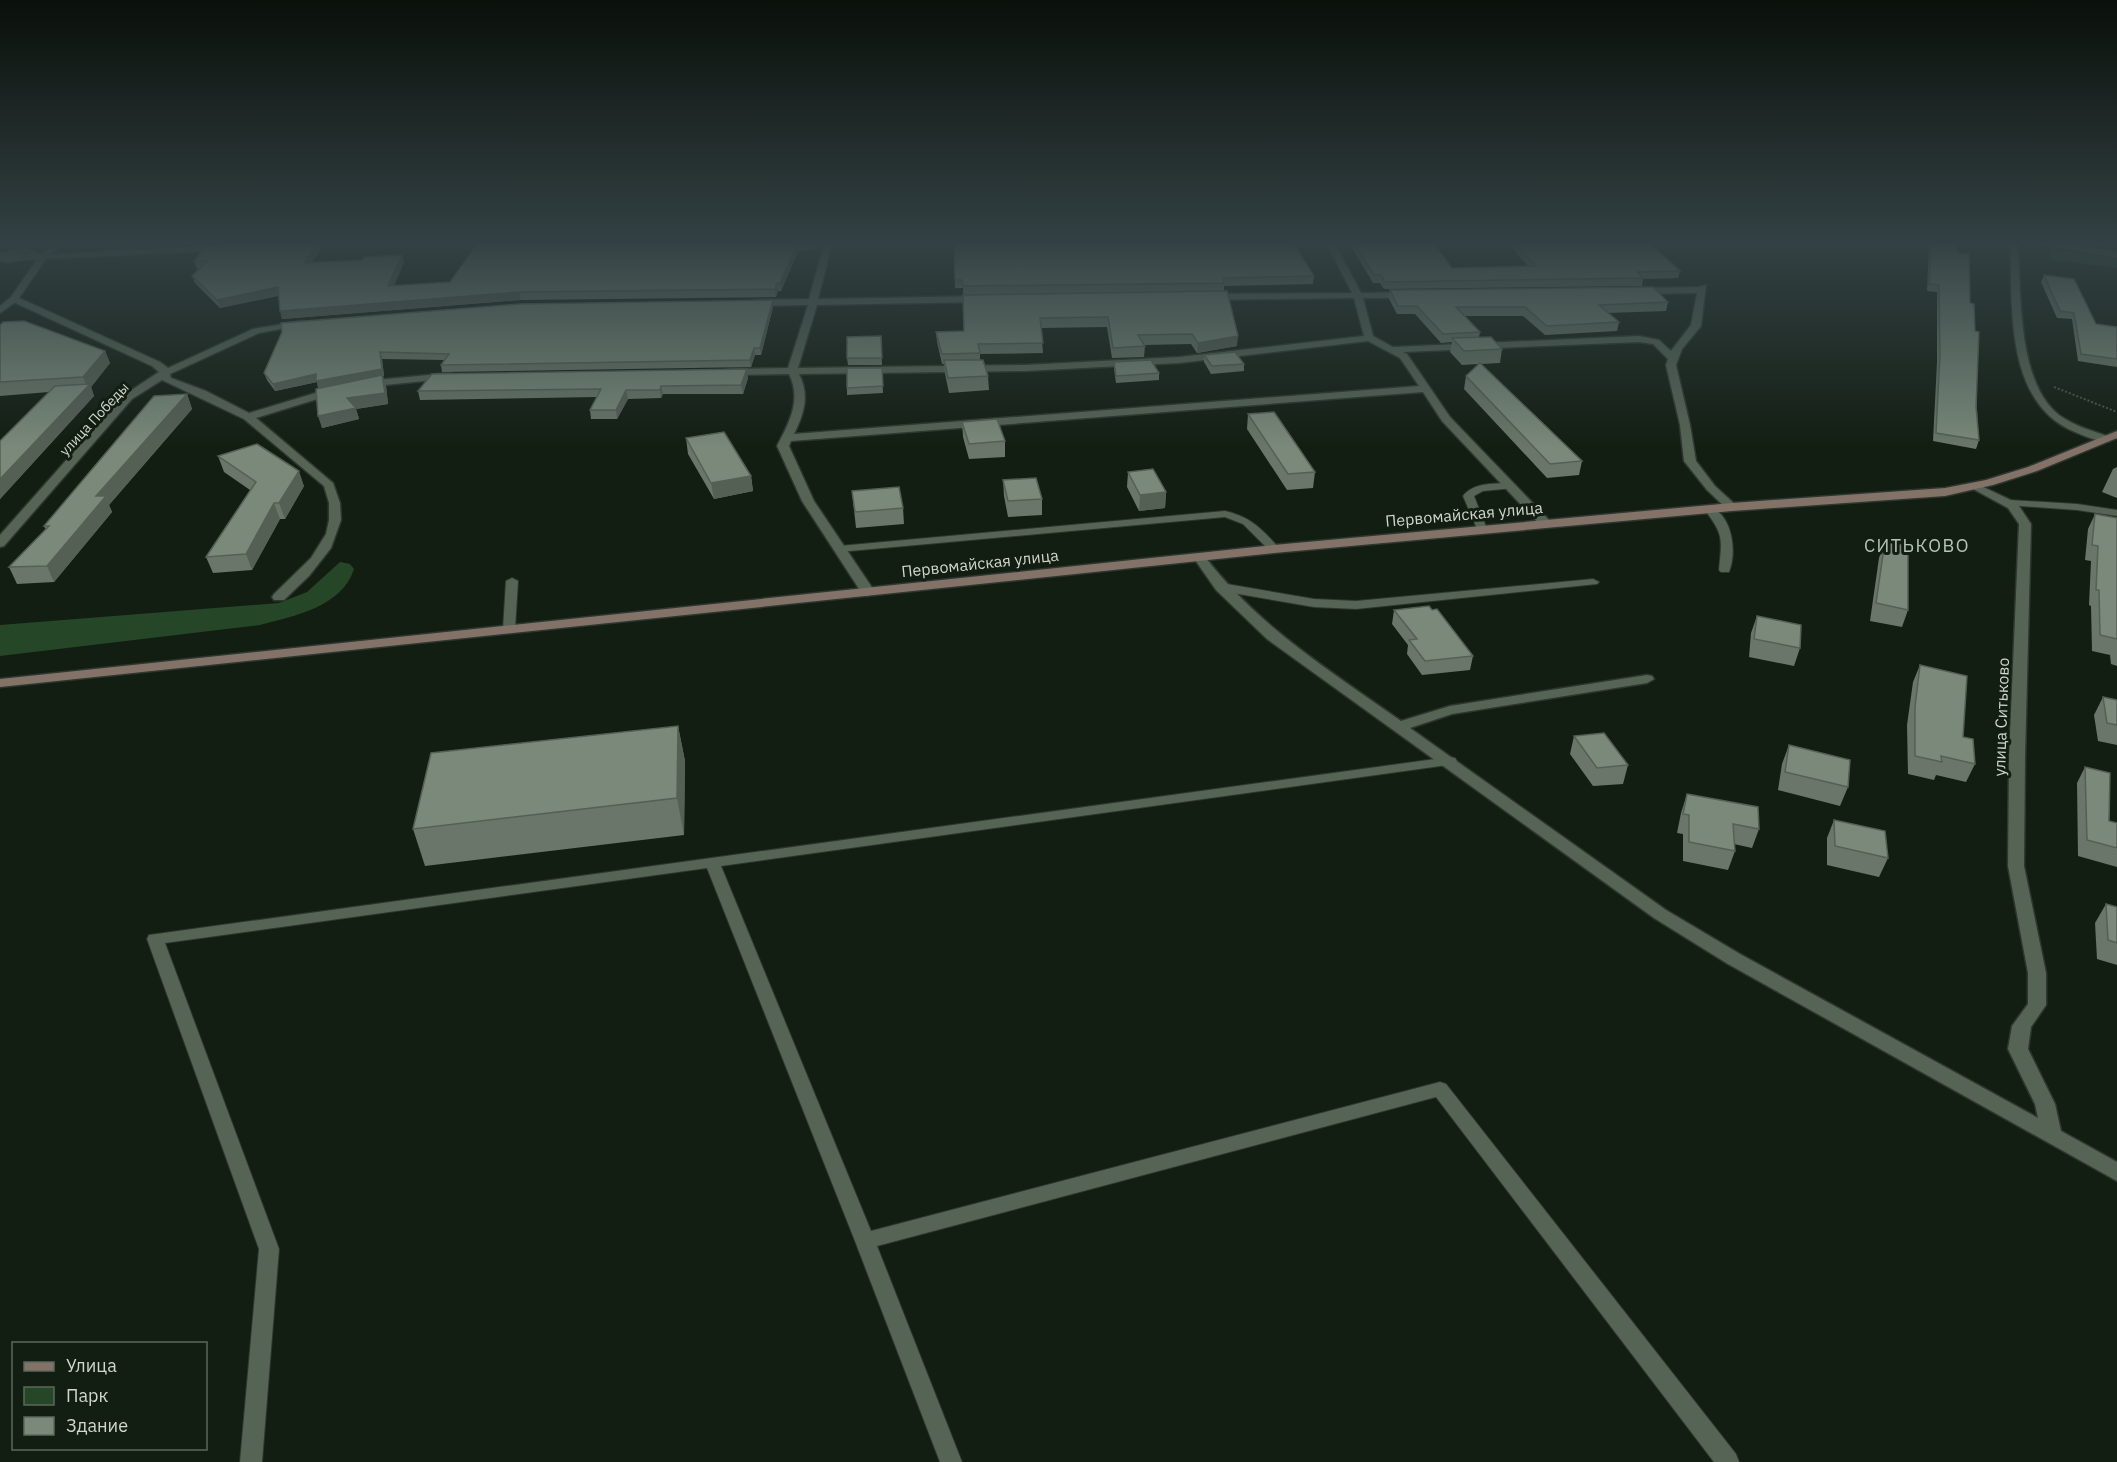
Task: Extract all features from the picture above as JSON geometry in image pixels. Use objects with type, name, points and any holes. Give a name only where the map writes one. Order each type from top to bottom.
[{"type":"main road","name":"Первомайская улица","points":[[0,683],[1274,549],[1545,523],[1926,493],[1977,487],[2056,461],[2111,437]]},
{"type":"street","points":[[45,312],[156,364],[165,373],[167,380],[202,393],[248,417],[329,485],[335,500],[336,518],[327,547],[315,563],[279,597]]},
{"type":"street","points":[[810,312],[792,371],[799,384],[801,400],[795,422],[783,446],[808,501],[868,592]]},
{"type":"street","points":[[1362,312],[1368,338]]},
{"type":"street","points":[[1698,312],[1696,326],[1672,357],[1673,379],[1685,425],[1690,460],[1711,488],[1732,507]]},
{"type":"street","points":[[2018,312],[2021,352],[2036,393],[2048,411],[2062,422],[2111,437]]},
{"type":"street","name":"улица Победы","points":[[0,543],[129,397],[165,373],[265,327],[312,322]]},
{"type":"street","points":[[722,372],[1024,368],[1179,360],[1368,338],[1404,356],[1446,419],[1545,523]]},
{"type":"street","points":[[1395,350],[1640,339],[1656,342],[1672,357]]},
{"type":"street","points":[[248,417],[351,387],[392,380],[465,375]]},
{"type":"street","points":[[786,438],[1426,389]]},
{"type":"street","points":[[1977,487],[2010,503]]},
{"type":"street","name":"улица Ситьково","points":[[2010,503],[2022,514],[2025,524],[2017,758],[2016,866],[2037,973],[2037,1005],[2022,1026],[2019,1049],[2045,1104],[2051,1134]]},
{"type":"street","points":[[1199,557],[1221,587],[1272,636],[1450,761],[1660,914],[1734,959],[2117,1172]]},
{"type":"street","points":[[1401,726],[1450,710],[1647,679]]},
{"type":"lane","points":[[1482,529],[1468,496],[1470,492],[1480,488],[1510,486]]},
{"type":"lane","points":[[2010,503],[2078,507],[2117,513]]},
{"type":"lane","points":[[1709,509],[1721,521],[1727,532],[1725,570]]},
{"type":"lane","points":[[839,549],[1225,514],[1248,521],[1274,549]]},
{"type":"lane","points":[[508,629],[512,581]]},
{"type":"lane","points":[[1221,587],[1314,603],[1356,605],[1593,582]]},
{"type":"lane","points":[[251,1462],[269,1249],[155,939],[1450,761]]},
{"type":"lane","points":[[712,862],[865,1241],[951,1462]]},
{"type":"lane","points":[[865,1241],[1440,1089],[1728,1462]]},
{"type":"path","points":[[2052,386],[2117,412]]},
{"type":"green space","points":[[340,562],[350,564],[354,569],[348,582],[339,593],[315,608],[287,618],[260,625],[0,656],[0,625],[279,603],[307,592]]},
{"type":"building","points":[[417,312],[770,312],[760,348],[754,348],[750,360],[441,365],[449,354],[380,352],[382,369],[316,381],[316,374],[273,384],[264,373],[282,332],[281,323]]},
{"type":"building","points":[[963,312],[1232,312],[1238,336],[1198,343],[1192,334],[1138,335],[1145,346],[1113,348],[1108,317],[1040,318],[1043,343],[978,344],[980,353],[942,354],[936,332],[964,331]]},
{"type":"building","points":[[1423,312],[1461,312],[1480,332],[1443,334]]},
{"type":"building","points":[[1531,312],[1608,312],[1619,322],[1547,326]]},
{"type":"building","points":[[1939,312],[1974,312],[1975,331],[1979,332],[1976,407],[1979,440],[1936,433]]},
{"type":"building","points":[[2069,312],[2090,312],[2096,324],[2117,327],[2117,359],[2081,354],[2074,313]]},
{"type":"building","points":[[24,321],[105,351],[83,377],[0,382],[0,325],[3,322]]},
{"type":"building","points":[[881,336],[882,358],[847,358],[847,337]]},
{"type":"building","points":[[1491,337],[1502,349],[1464,351],[1452,338]]},
{"type":"building","points":[[1235,352],[1244,364],[1212,366],[1204,355]]},
{"type":"building","points":[[944,360],[983,360],[988,376],[948,378]]},
{"type":"building","points":[[1151,360],[1159,373],[1116,376],[1114,362]]},
{"type":"building","points":[[1480,363],[1582,461],[1550,464],[1466,376]]},
{"type":"building","points":[[847,368],[882,368],[883,386],[847,388]]},
{"type":"building","points":[[747,369],[741,385],[661,386],[660,390],[626,390],[616,410],[590,410],[601,389],[418,391],[432,374]]},
{"type":"building","points":[[382,375],[385,393],[347,398],[356,408],[318,416],[316,389]]},
{"type":"building","points":[[90,384],[0,479],[0,441],[55,386]]},
{"type":"building","points":[[187,394],[96,496],[106,496],[47,566],[9,567],[49,526],[44,526],[154,396]]},
{"type":"building","points":[[1274,412],[1315,472],[1288,474],[1248,414]]},
{"type":"building","points":[[997,419],[1005,441],[969,444],[962,422]]},
{"type":"building","points":[[724,432],[751,476],[711,483],[686,438]]},
{"type":"building","points":[[257,444],[299,471],[279,503],[274,503],[246,554],[206,557],[256,482],[218,456]]},
{"type":"building","points":[[1153,469],[1166,492],[1140,495],[1128,472]]},
{"type":"building","points":[[1036,478],[1042,499],[1008,501],[1003,480]]},
{"type":"building","points":[[899,487],[903,508],[855,512],[852,491]]},
{"type":"building","points":[[2095,514],[2117,518],[2117,639],[2100,635],[2099,590],[2096,590],[2098,546],[2092,545]]},
{"type":"building","points":[[1885,541],[1908,546],[1908,610],[1876,603]]},
{"type":"building","points":[[1429,606],[1432,610],[1437,609],[1473,656],[1425,661],[1409,640],[1417,639],[1394,610]]},
{"type":"building","points":[[1757,616],[1801,625],[1800,648],[1754,639]]},
{"type":"building","points":[[1920,665],[1967,676],[1963,737],[1973,739],[1975,764],[1941,756],[1942,762],[1915,756],[1915,707]]},
{"type":"building","points":[[2103,697],[2117,700],[2117,725],[2107,723]]},
{"type":"building","points":[[678,726],[677,798],[413,829],[431,753]]},
{"type":"building","points":[[1604,733],[1628,765],[1597,768],[1574,736]]},
{"type":"building","points":[[1789,745],[1850,760],[1848,787],[1785,772]]},
{"type":"building","points":[[2085,767],[2110,773],[2109,821],[2117,823],[2117,848],[2087,840]]},
{"type":"building","points":[[1687,794],[1758,807],[1759,829],[1733,824],[1735,851],[1689,842],[1689,815],[1683,814]]},
{"type":"building","points":[[1834,820],[1885,831],[1888,858],[1835,846]]},
{"type":"building","points":[[2106,904],[2117,907],[2117,943],[2108,940]]},
{"type":"district","name":"СИТЬКОВО","points":[[1917,546]]}]
